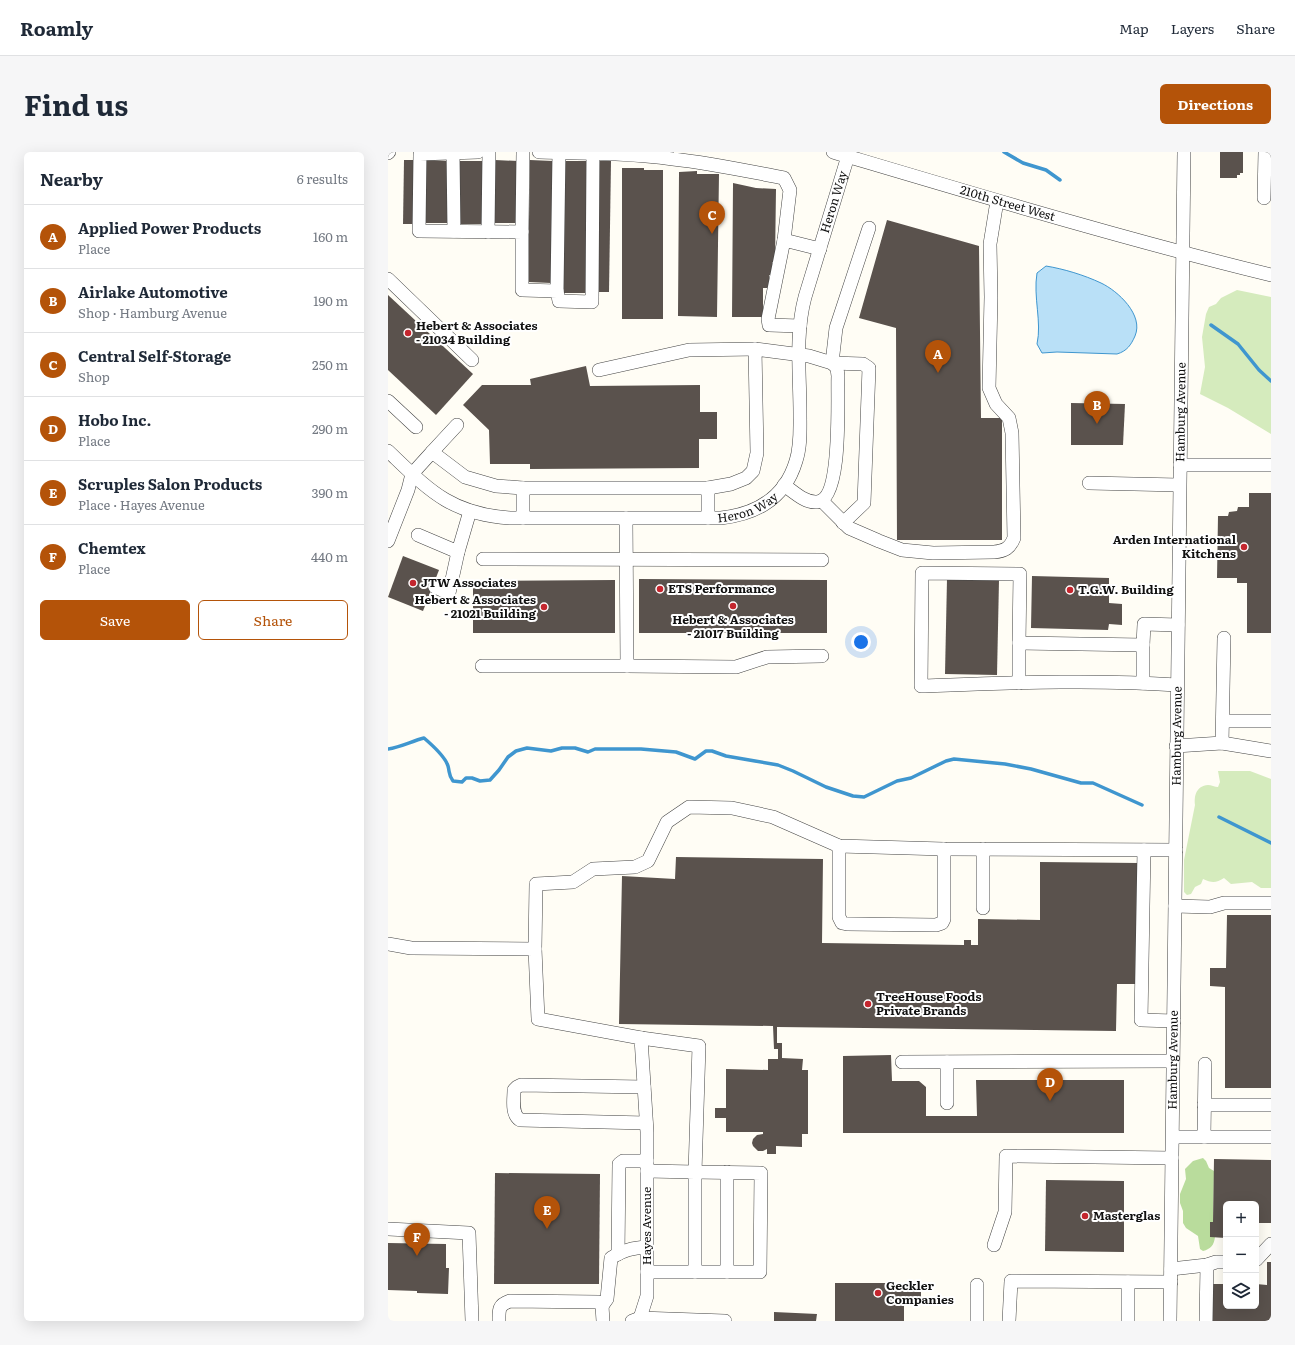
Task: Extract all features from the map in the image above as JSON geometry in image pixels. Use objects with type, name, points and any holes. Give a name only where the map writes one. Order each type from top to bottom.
[{"type":"street","points":[[478,152],[420,154],[419,231],[522,232]]},
{"type":"street","points":[[488,232],[489,152]]},
{"type":"street","points":[[523,152],[522,290],[557,291]]},
{"type":"street","points":[[540,152],[593,153],[679,159],[784,178],[790,190],[784,240],[768,319],[769,325],[800,326]]},
{"type":"street","points":[[559,152],[557,291],[559,301],[592,302],[593,153]]},
{"type":"street","name":"210th Street West","points":[[833,152],[997,201],[1182,253],[1271,275]]},
{"type":"street","name":"Hamburg Avenue","points":[[1170,1321],[1184,152]]},
{"type":"street","points":[[1264,198],[1265,152]]},
{"type":"street","points":[[454,153],[454,231]]},
{"type":"street","name":"Heron Way","points":[[388,451],[430,491],[440,497],[462,509],[498,517],[708,518],[736,516],[751,512],[771,500],[790,476],[796,462],[799,446],[800,326],[803,305],[848,156]]},
{"type":"street","points":[[822,501],[849,528],[878,542],[902,550],[933,553],[994,552],[1003,551],[1011,546],[1014,538],[1012,433],[1010,418],[996,404],[989,388],[991,297],[990,244],[997,201]]},
{"type":"street","points":[[832,363],[836,328],[869,228]]},
{"type":"street","points":[[784,240],[820,249]]},
{"type":"street","points":[[388,279],[472,360]]},
{"type":"street","points":[[599,370],[689,350],[755,350],[818,357],[832,363],[863,364],[869,368],[864,503],[843,523]]},
{"type":"street","points":[[432,452],[465,477],[496,486],[523,488],[708,488],[731,484],[746,478],[753,471],[757,453],[755,350]]},
{"type":"street","points":[[784,485],[807,501],[822,501],[826,497],[833,479],[837,460],[838,376],[837,368],[832,363]]},
{"type":"street","points":[[388,401],[416,427]]},
{"type":"street","points":[[388,541],[392,514],[412,474],[457,425]]},
{"type":"street","points":[[1180,465],[1271,465]]},
{"type":"street","points":[[1089,484],[1179,485]]},
{"type":"street","points":[[523,488],[523,518]]},
{"type":"street","points":[[708,488],[708,518]]},
{"type":"street","points":[[435,587],[449,593],[458,552],[470,511]]},
{"type":"street","points":[[626,518],[627,666]]},
{"type":"street","points":[[418,535],[458,552]]},
{"type":"street","points":[[483,559],[822,560]]},
{"type":"street","points":[[1018,683],[1020,574],[922,573],[921,686],[1018,683],[1143,683],[1177,685]]},
{"type":"street","points":[[1143,683],[1144,624],[1178,625]]},
{"type":"street","points":[[1222,743],[1224,638]]},
{"type":"street","points":[[1019,643],[1143,645]]},
{"type":"street","points":[[482,666],[736,668],[767,657],[822,656]]},
{"type":"street","points":[[1223,721],[1271,721]]},
{"type":"street","points":[[1176,746],[1222,743],[1271,751]]},
{"type":"street","points":[[695,1272],[694,1172],[699,1046],[641,1038],[538,1019],[535,949],[536,884],[574,882],[593,869],[635,867],[648,861],[667,822],[689,807],[732,808],[773,817],[839,846],[944,849],[1176,850]]},
{"type":"street","points":[[839,846],[839,917],[842,922],[847,924],[942,924],[944,919],[944,849]]},
{"type":"street","points":[[983,849],[983,908]]},
{"type":"street","points":[[1144,850],[1141,1020],[1174,1021]]},
{"type":"street","points":[[1176,906],[1210,907],[1224,902],[1271,903]]},
{"type":"street","points":[[388,944],[411,948],[535,949]]},
{"type":"street","name":"Hayes Avenue","points":[[636,1320],[648,1296],[646,1127],[641,1038]]},
{"type":"street","points":[[902,1062],[1173,1061]]},
{"type":"street","points":[[947,1103],[948,1062]]},
{"type":"street","points":[[1204,1137],[1205,1064]]},
{"type":"street","points":[[644,1086],[522,1085],[514,1090],[514,1112],[515,1117],[520,1120],[646,1127]]},
{"type":"street","points":[[1204,1105],[1271,1105]]},
{"type":"street","points":[[1173,1137],[1271,1137]]},
{"type":"street","points":[[994,1245],[1005,1212],[1006,1156],[1172,1158]]},
{"type":"street","points":[[618,1254],[619,1164],[623,1161],[647,1166],[694,1172],[761,1173],[760,1272],[647,1272]]},
{"type":"street","points":[[727,1172],[727,1272]]},
{"type":"street","points":[[388,1229],[469,1233],[472,1321]]},
{"type":"street","points":[[1259,1257],[1271,1244]]},
{"type":"street","points":[[603,1321],[602,1306],[608,1298],[611,1258],[623,1251],[647,1247]]},
{"type":"street","points":[[1009,1321],[1011,1281],[1128,1282],[1171,1275],[1216,1262],[1223,1262]]},
{"type":"street","points":[[1206,1321],[1207,1265]]},
{"type":"street","points":[[1128,1282],[1128,1321]]},
{"type":"street","points":[[977,1285],[977,1321]]},
{"type":"street","points":[[499,1321],[499,1308],[503,1303],[510,1301],[598,1302],[602,1306]]},
{"type":"street","points":[[636,1320],[725,1321]]},
{"type":"green space","points":[[1237,290],[1271,297],[1271,434],[1228,408],[1200,394],[1205,367],[1202,337],[1206,314],[1209,307],[1216,304],[1221,298]]},
{"type":"green space","points":[[1218,771],[1250,771],[1271,779],[1271,888],[1261,888],[1252,882],[1231,884],[1224,878],[1214,882],[1203,879],[1201,884],[1195,887],[1191,894],[1187,895],[1184,892],[1184,860],[1195,805],[1195,798],[1198,789],[1201,787],[1209,785],[1218,787],[1220,782]]},
{"type":"green space","points":[[1203,1158],[1209,1168],[1214,1171],[1213,1222],[1210,1222],[1210,1237],[1215,1237],[1212,1246],[1203,1251],[1200,1249],[1198,1236],[1186,1228],[1183,1223],[1183,1211],[1180,1203],[1180,1194],[1186,1179],[1185,1169],[1193,1161]]},
{"type":"water","points":[[1046,266],[1094,280],[1108,287],[1122,298],[1133,312],[1137,328],[1135,336],[1128,347],[1117,354],[1042,353],[1037,344],[1039,327],[1036,282],[1037,273]]},
{"type":"building","points":[[1220,152],[1243,152],[1243,173],[1237,175],[1237,178],[1220,178]]},
{"type":"building","points":[[404,160],[417,160],[416,224],[403,224]]},
{"type":"building","points":[[426,160],[450,161],[449,223],[425,223]]},
{"type":"building","points":[[495,160],[518,161],[517,223],[495,223]]},
{"type":"building","points":[[530,160],[553,161],[551,283],[528,282]]},
{"type":"building","points":[[460,161],[483,161],[482,224],[459,224]]},
{"type":"building","points":[[564,161],[588,161],[586,293],[562,293]]},
{"type":"building","points":[[598,161],[611,161],[609,292],[596,292]]},
{"type":"building","points":[[622,168],[663,170],[663,319],[622,319]]},
{"type":"building","points":[[697,171],[697,174],[719,174],[717,317],[678,316],[679,172]]},
{"type":"building","points":[[733,183],[756,188],[776,189],[775,262],[772,262],[772,275],[769,275],[769,288],[763,288],[763,317],[732,317]]},
{"type":"building","points":[[887,220],[979,246],[981,418],[1002,418],[1002,540],[897,540],[896,328],[859,318]]},
{"type":"building","name":"Hebert & Associates - 21034 Building","points":[[388,295],[473,374],[436,415],[388,370]]},
{"type":"building","points":[[586,366],[590,386],[700,385],[700,412],[717,412],[717,439],[699,439],[699,468],[530,469],[530,464],[490,464],[489,430],[463,405],[482,385],[531,385],[530,379]]},
{"type":"building","points":[[1071,403],[1125,404],[1123,445],[1071,445]]},
{"type":"building","name":"Arden International Kitchens","points":[[1249,493],[1271,493],[1271,633],[1247,633],[1247,583],[1237,583],[1237,578],[1217,578],[1218,516],[1228,516],[1229,512],[1237,511],[1238,507],[1249,507]]},
{"type":"building","name":"JTW Associates","points":[[403,556],[439,570],[423,611],[388,597]]},
{"type":"building","name":"T.G.W. Building","points":[[1032,576],[1109,578],[1109,603],[1122,604],[1122,625],[1109,624],[1108,630],[1031,628]]},
{"type":"building","name":"Hebert & Associates - 21017 Building","points":[[639,579],[827,580],[827,633],[639,633]]},
{"type":"building","points":[[947,579],[999,580],[997,675],[945,674]]},
{"type":"building","name":"Hebert & Associates - 21021 Building","points":[[615,580],[615,633],[473,633],[473,581]]},
{"type":"building","name":"TreeHouse Foods Private Brands","points":[[676,857],[823,859],[822,943],[964,945],[964,940],[971,940],[971,945],[978,945],[978,919],[1040,920],[1040,862],[1139,863],[1137,984],[1117,984],[1116,1031],[777,1027],[777,1043],[782,1043],[782,1058],[803,1059],[802,1070],[808,1070],[808,1134],[802,1134],[802,1147],[776,1146],[776,1154],[767,1154],[767,1149],[758,1151],[752,1143],[753,1139],[757,1135],[763,1134],[763,1132],[726,1132],[726,1118],[715,1118],[715,1108],[726,1108],[726,1069],[768,1070],[768,1059],[778,1059],[778,1049],[774,1049],[773,1026],[619,1024],[622,876],[675,879]]},
{"type":"building","points":[[1227,915],[1271,915],[1271,1088],[1225,1088],[1225,987],[1210,986],[1210,968],[1226,968]]},
{"type":"building","points":[[891,1055],[892,1081],[919,1081],[926,1087],[926,1116],[977,1116],[976,1080],[1124,1080],[1124,1133],[843,1133],[843,1056]]},
{"type":"building","points":[[1214,1159],[1271,1160],[1271,1223],[1259,1223],[1259,1201],[1223,1201],[1223,1238],[1210,1237],[1210,1222],[1213,1222]]},
{"type":"building","points":[[495,1173],[600,1174],[599,1284],[494,1284]]},
{"type":"building","name":"Masterglas","points":[[1046,1180],[1124,1181],[1124,1252],[1045,1251]]},
{"type":"building","points":[[388,1243],[446,1244],[446,1268],[449,1268],[448,1294],[388,1290]]},
{"type":"building","points":[[1267,1262],[1271,1262],[1271,1321],[1212,1321],[1212,1284],[1223,1284],[1223,1309],[1259,1309],[1259,1284],[1267,1285]]},
{"type":"building","name":"Geckler Companies","points":[[835,1283],[921,1283],[921,1303],[904,1302],[904,1321],[835,1321]]},
{"type":"building","points":[[774,1312],[817,1314],[816,1321],[774,1321]]},
{"type":"waterway","points":[[1004,152],[1023,163],[1046,170],[1060,180]]},
{"type":"waterway","points":[[1211,325],[1238,344],[1259,370],[1271,381]]},
{"type":"waterway","points":[[388,749],[424,738],[438,750],[444,758],[453,781],[462,782],[466,778],[472,778],[480,781],[490,780],[508,757],[516,751],[527,748],[551,751],[562,748],[575,748],[588,752],[595,749],[641,749],[676,752],[695,759],[706,751],[712,751],[726,756],[778,765],[826,787],[853,796],[864,797],[897,781],[911,778],[946,761],[954,759],[1005,764],[1031,769],[1081,783],[1093,783],[1142,805]]},
{"type":"waterway","points":[[1219,817],[1271,843]]},
{"type":"place","name":"Central Self-Storage","points":[[712,234]]},
{"type":"place","name":"Hebert & Associates - 21034 Building","points":[[408,333]]},
{"type":"place","name":"Applied Power Products","points":[[938,373]]},
{"type":"place","name":"Airlake Automotive","points":[[1097,424]]},
{"type":"place","name":"Arden International Kitchens","points":[[1244,547]]},
{"type":"place","name":"JTW Associates","points":[[413,583]]},
{"type":"place","name":"ETS Performance","points":[[660,589]]},
{"type":"place","name":"T.G.W. Building","points":[[1070,590]]},
{"type":"place","name":"Hebert & Associates - 21017 Building","points":[[733,606]]},
{"type":"place","name":"Hebert & Associates - 21021 Building","points":[[544,607]]},
{"type":"place","name":"TreeHouse Foods Private Brands","points":[[868,1004]]},
{"type":"place","name":"Hobo Inc.","points":[[1050,1101]]},
{"type":"place","name":"Masterglas","points":[[1085,1216]]},
{"type":"place","name":"Scruples Salon Products","points":[[547,1229]]},
{"type":"place","name":"Chemtex","points":[[417,1256]]},
{"type":"place","name":"Geckler Companies","points":[[878,1293]]}]
